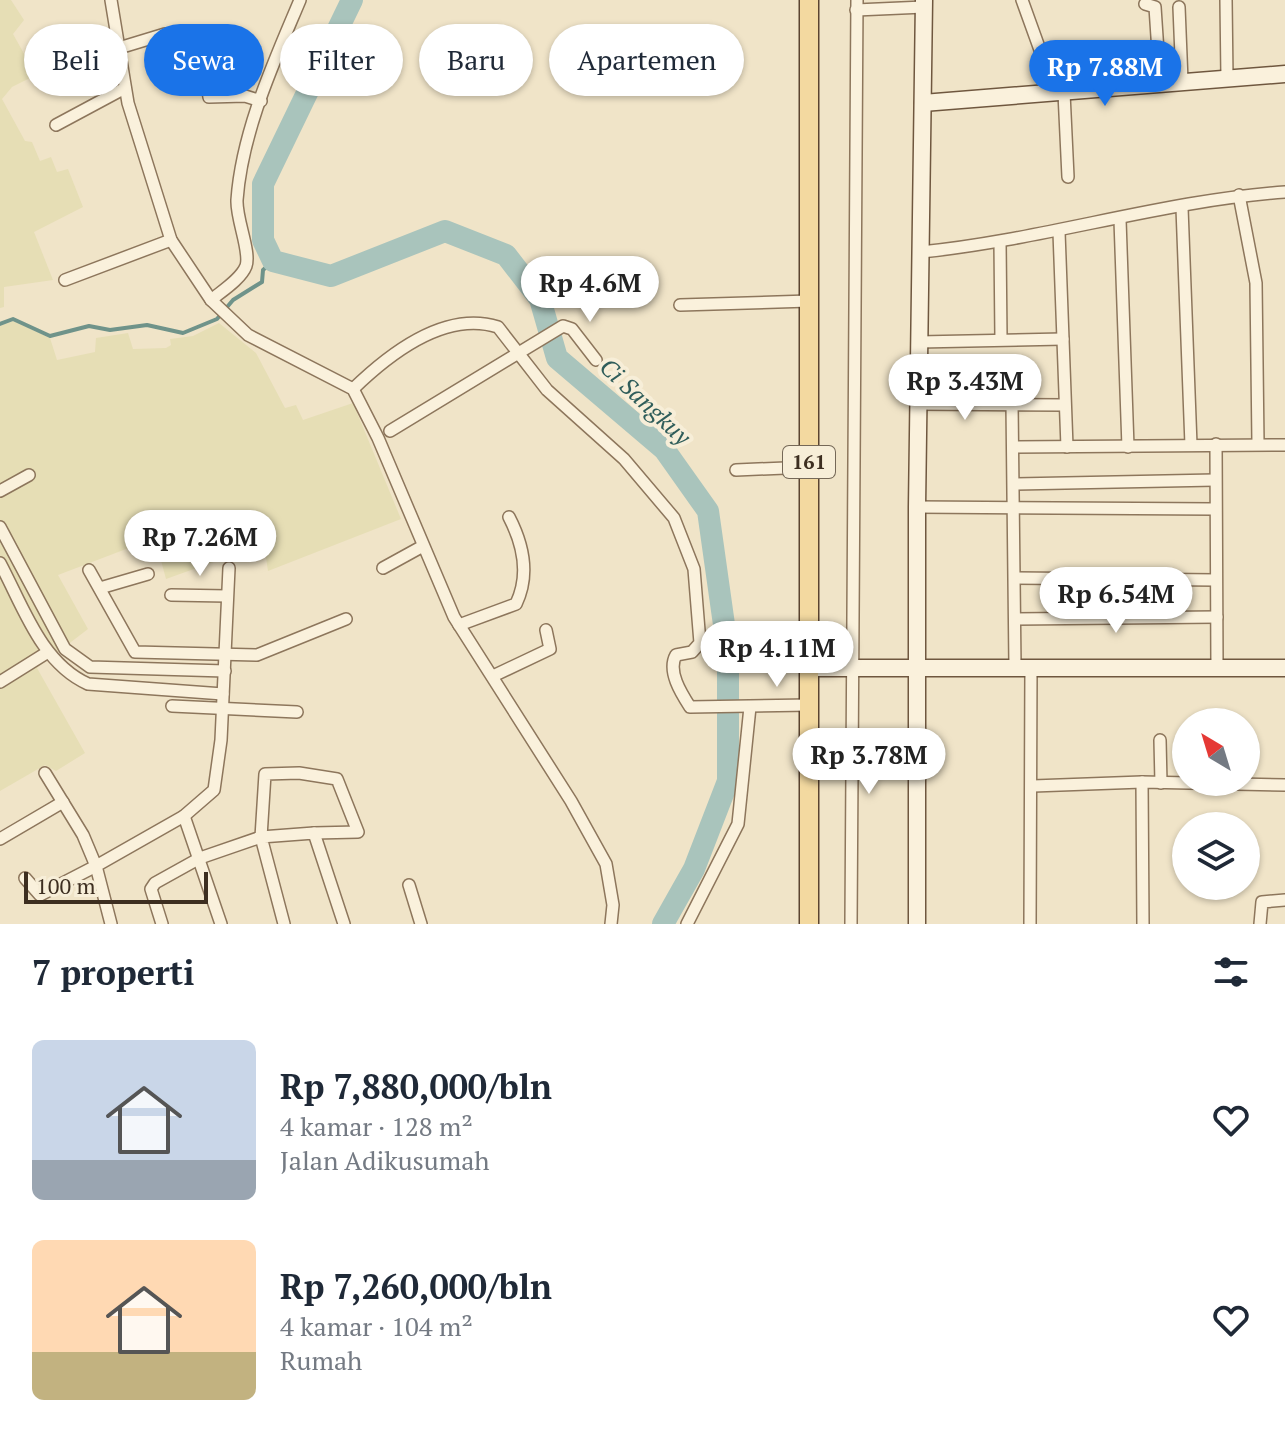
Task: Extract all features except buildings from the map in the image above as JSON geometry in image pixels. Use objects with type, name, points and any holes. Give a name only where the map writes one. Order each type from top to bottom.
[{"type":"main road","name":"161","points":[[809,0],[809,924]]},
{"type":"main road","points":[[917,924],[917,507],[924,3]]},
{"type":"main road","points":[[923,103],[1285,74]]},
{"type":"main road","points":[[809,668],[1285,668]]},
{"type":"street","points":[[111,0],[115,24]]},
{"type":"street","points":[[218,307],[245,269],[248,259],[238,223],[237,200],[245,152],[300,0]]},
{"type":"street","points":[[1022,0],[1057,93],[1068,177]]},
{"type":"street","points":[[1226,0],[1227,78]]},
{"type":"street","points":[[851,924],[857,5],[924,3]]},
{"type":"street","points":[[1145,4],[1155,7],[1160,82]]},
{"type":"street","points":[[1179,7],[1182,81]]},
{"type":"street","points":[[56,125],[110,96]]},
{"type":"street","points":[[127,96],[171,240],[218,307],[248,335],[353,389],[459,625],[571,801],[606,864],[613,905],[611,924]]},
{"type":"street","points":[[209,96],[245,96],[261,101]]},
{"type":"street","points":[[921,252],[1059,232],[1239,195],[1285,192]]},
{"type":"street","points":[[1239,195],[1256,283],[1258,444]]},
{"type":"street","points":[[1182,208],[1191,445]]},
{"type":"street","points":[[1120,220],[1128,447]]},
{"type":"street","points":[[1059,232],[1067,447]]},
{"type":"street","points":[[65,280],[171,240]]},
{"type":"street","points":[[1000,242],[1001,339]]},
{"type":"street","points":[[680,305],[809,301]]},
{"type":"street","points":[[353,389],[409,345],[456,325],[498,327],[547,390],[624,459],[674,518],[694,569],[700,643],[692,652],[676,655],[673,668],[687,703],[694,709],[809,705]]},
{"type":"street","points":[[390,431],[563,326],[572,329],[596,360]]},
{"type":"street","points":[[919,342],[1063,339]]},
{"type":"street","points":[[919,404],[1064,405]]},
{"type":"street","points":[[1012,404],[1015,619],[1023,666],[1033,786],[1030,924]]},
{"type":"street","points":[[1216,444],[1217,666]]},
{"type":"street","points":[[1013,447],[1285,445]]},
{"type":"street","points":[[736,470],[809,467]]},
{"type":"street","points":[[0,491],[29,475]]},
{"type":"street","points":[[1015,484],[1215,480]]},
{"type":"street","points":[[917,507],[1214,509]]},
{"type":"street","points":[[459,625],[516,604],[524,552],[509,517]]},
{"type":"street","points":[[0,527],[65,649],[76,660],[90,667],[225,671]]},
{"type":"street","points":[[383,568],[423,546]]},
{"type":"street","points":[[0,563],[59,667],[88,684],[223,694]]},
{"type":"street","points":[[25,878],[40,895],[184,816],[214,790],[225,671],[229,568]]},
{"type":"street","points":[[89,570],[135,652],[257,655],[346,619]]},
{"type":"street","points":[[100,588],[148,574]]},
{"type":"street","points":[[1015,578],[1216,580]]},
{"type":"street","points":[[171,595],[227,596]]},
{"type":"street","points":[[1015,619],[1217,617]]},
{"type":"street","points":[[493,676],[550,649],[546,630]]},
{"type":"street","points":[[0,682],[48,652]]},
{"type":"street","points":[[172,706],[297,712]]},
{"type":"street","points":[[687,924],[738,824],[749,708]]},
{"type":"street","points":[[1160,740],[1161,783]]},
{"type":"street","points":[[809,759],[851,758]]},
{"type":"street","points":[[45,773],[96,866],[111,924]]},
{"type":"street","points":[[162,924],[152,886],[200,858],[261,837],[358,832],[337,779],[271,773],[262,778],[261,837],[284,924]]},
{"type":"street","points":[[1033,786],[1142,782],[1285,785]]},
{"type":"street","points":[[1142,782],[1143,924]]},
{"type":"street","points":[[0,839],[63,802]]},
{"type":"street","points":[[184,816],[221,924]]},
{"type":"street","points":[[314,833],[344,924]]},
{"type":"street","points":[[409,885],[421,924]]},
{"type":"street","points":[[1260,924],[1262,902],[1285,900]]},
{"type":"shaded area","points":[[0,0],[11,0],[24,20],[13,34],[24,54],[24,81],[12,87],[2,99],[25,141],[32,142],[40,161],[51,157],[57,172],[68,169],[83,207],[34,232],[53,280],[4,287],[4,307],[0,308]]},
{"type":"shaded area","points":[[13,321],[50,338],[57,360],[95,352],[96,338],[128,333],[133,349],[166,348],[171,345],[170,339],[193,336],[219,323],[256,353],[285,408],[296,405],[303,420],[353,403],[401,519],[268,571],[264,544],[166,579],[155,538],[58,575],[88,629],[37,668],[85,753],[56,771],[45,765],[0,791],[0,326]]},
{"type":"waterway","name":"Ci Sangkuy","points":[[352,0],[263,184],[263,240],[273,261],[331,276],[445,231],[506,255],[540,299],[557,358],[664,449],[708,511],[728,653],[728,781],[694,869],[663,924]]},
{"type":"waterway","points":[[0,324],[13,319],[50,336],[89,326],[110,330],[147,325],[183,333],[217,319],[233,300],[262,282],[263,270],[273,261]]}]
